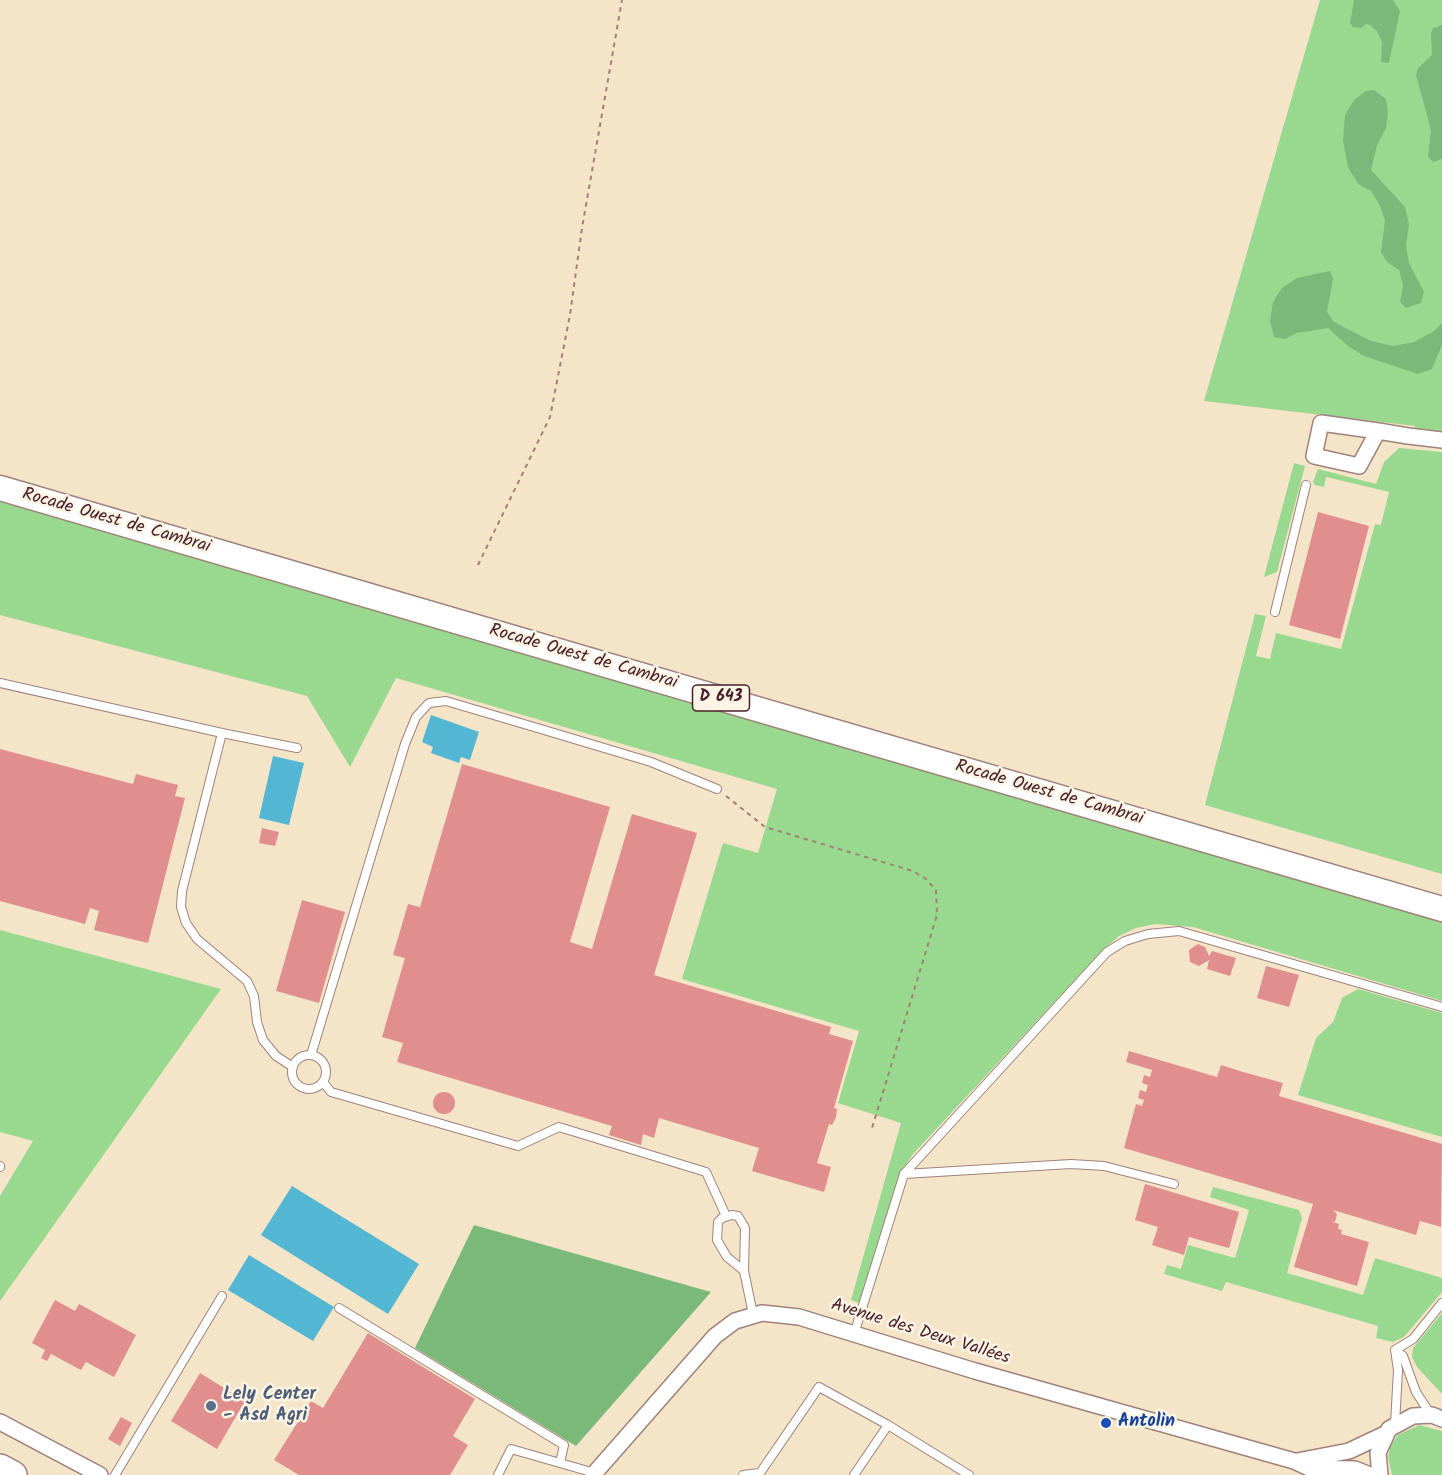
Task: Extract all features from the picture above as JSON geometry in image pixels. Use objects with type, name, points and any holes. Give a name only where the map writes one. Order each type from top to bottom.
[{"type":"highway","name":"Rocade Ouest de Cambrai","points":[[0,488],[1442,909]]},
{"type":"highway","points":[[0,1468],[13,1475]]},
{"type":"street","points":[[1377,431],[1442,440]]},
{"type":"street","name":"Avenue des Deux Vallées","points":[[594,1474],[715,1336],[735,1321],[753,1314],[791,1315],[1294,1461],[1309,1468],[1355,1469],[1370,1475]]},
{"type":"street","name":"Avenue des Deux Vallées","points":[[1294,1461],[1349,1450],[1413,1416],[1437,1417]]},
{"type":"street","points":[[0,1422],[100,1475]]},
{"type":"street","points":[[1380,1475],[1378,1453],[1390,1429]]},
{"type":"lane","points":[[1275,612],[1306,485]]},
{"type":"lane","points":[[0,683],[297,748]]},
{"type":"lane","points":[[311,1055],[405,744],[416,717],[429,703],[446,701],[545,730],[651,762],[717,789]]},
{"type":"lane","points":[[222,733],[182,891],[181,907],[186,923],[197,939],[247,981],[254,996],[257,1022],[263,1040],[276,1056],[292,1067],[295,1082],[304,1088],[315,1088],[323,1082],[326,1072],[324,1062],[311,1055],[299,1058],[292,1067]]},
{"type":"lane","points":[[854,1334],[904,1174],[1107,952],[1125,940],[1148,934],[1179,931],[1442,1007]]},
{"type":"lane","points":[[323,1082],[331,1092],[518,1146],[559,1127],[706,1172],[726,1216]]},
{"type":"lane","points":[[904,1174],[1071,1164],[1104,1166],[1174,1184]]},
{"type":"lane","points":[[744,1271],[727,1257],[717,1240],[718,1222],[726,1216],[738,1216],[745,1228],[744,1271],[753,1314]]},
{"type":"lane","points":[[115,1475],[222,1296]]},
{"type":"lane","points":[[1395,1350],[1413,1339],[1442,1303]]},
{"type":"lane","points":[[339,1308],[564,1445],[560,1462]]},
{"type":"lane","points":[[1395,1350],[1403,1356],[1416,1392],[1437,1417]]},
{"type":"lane","points":[[1390,1429],[1398,1370],[1395,1350]]},
{"type":"lane","points":[[743,1475],[760,1473],[819,1387],[888,1425],[969,1475]]},
{"type":"lane","points":[[854,1475],[888,1425]]},
{"type":"lane","points":[[498,1475],[511,1449],[594,1474]]},
{"type":"path","points":[[478,565],[550,417],[570,315],[582,228],[622,0]]},
{"type":"path","points":[[717,789],[765,827],[913,871],[926,879],[936,890],[937,915],[872,1128]]},
{"type":"green space","points":[[1320,0],[1442,0],[1442,432],[1415,429],[1415,426],[1204,401]]},
{"type":"green space","points":[[1354,0],[1393,0],[1400,11],[1389,63],[1381,62],[1382,42],[1377,31],[1370,25],[1366,24],[1361,28],[1353,27],[1350,23]]},
{"type":"green space","points":[[1442,25],[1442,159],[1433,162],[1428,156],[1431,130],[1416,75],[1418,68],[1432,55],[1431,33],[1433,28]]},
{"type":"green space","points":[[1374,90],[1386,99],[1388,113],[1386,128],[1377,145],[1371,170],[1405,207],[1409,224],[1406,246],[1409,263],[1424,292],[1421,303],[1406,308],[1400,302],[1403,286],[1399,270],[1387,262],[1381,252],[1385,221],[1380,206],[1371,191],[1358,184],[1348,167],[1343,141],[1345,115],[1354,100],[1366,91]]},
{"type":"green space","points":[[1330,271],[1333,279],[1327,312],[1334,322],[1371,341],[1393,346],[1414,342],[1434,331],[1442,323],[1442,345],[1432,369],[1418,374],[1364,356],[1348,346],[1328,328],[1297,333],[1285,339],[1274,337],[1270,321],[1273,302],[1282,288],[1297,278]]},
{"type":"green space","points":[[1399,448],[1442,452],[1442,874],[1205,805],[1255,614],[1266,616],[1256,656],[1270,659],[1276,633],[1341,649],[1375,524],[1381,525],[1389,492],[1326,477],[1324,487],[1315,485],[1313,482],[1318,469],[1376,484],[1384,462]]},
{"type":"green space","points":[[1294,463],[1305,466],[1277,572],[1264,577]]},
{"type":"green space","points":[[0,500],[1442,922],[1442,1001],[1193,927],[1155,924],[1136,928],[1119,936],[1104,949],[913,1154],[903,1169],[862,1304],[851,1300],[901,1123],[838,1103],[859,1031],[682,979],[723,843],[758,853],[777,789],[396,678],[350,767],[307,696],[0,615]]},
{"type":"green space","points":[[0,930],[221,989],[0,1301],[0,1196],[33,1141],[0,1132]]},
{"type":"green space","points":[[1358,989],[1442,1013],[1442,1137],[1298,1095],[1316,1038],[1333,1022],[1342,998]]},
{"type":"green space","points":[[1213,1187],[1299,1210],[1302,1218],[1287,1273],[1363,1295],[1375,1258],[1442,1278],[1442,1292],[1404,1337],[1393,1342],[1376,1338],[1378,1326],[1226,1282],[1222,1291],[1164,1274],[1167,1265],[1181,1269],[1188,1245],[1235,1258],[1249,1210],[1210,1197]]},
{"type":"green space","points":[[474,1225],[711,1292],[576,1446],[415,1348]]},
{"type":"green space","points":[[1442,1313],[1442,1394],[1417,1367],[1412,1357],[1413,1348]]},
{"type":"green space","points":[[1419,1425],[1442,1431],[1442,1475],[1392,1475],[1388,1457],[1391,1445],[1398,1435]]},
{"type":"water","points":[[431,715],[479,732],[470,760],[461,757],[459,763],[431,753],[433,747],[422,742]]},
{"type":"water","points":[[273,756],[304,763],[289,825],[259,818]]},
{"type":"water","points":[[292,1186],[419,1264],[388,1314],[261,1235]]},
{"type":"water","points":[[249,1255],[334,1307],[313,1341],[228,1290]]},
{"type":"building","points":[[1318,512],[1369,526],[1340,639],[1289,625]]},
{"type":"building","points":[[0,749],[133,784],[136,774],[178,785],[175,796],[185,798],[148,943],[94,930],[99,911],[90,908],[85,924],[0,901]]},
{"type":"building","points":[[462,764],[610,807],[570,942],[592,949],[632,814],[697,833],[654,975],[831,1027],[829,1034],[853,1041],[834,1108],[837,1109],[836,1117],[832,1125],[829,1124],[817,1163],[831,1167],[824,1192],[752,1171],[759,1148],[659,1118],[654,1138],[643,1134],[641,1145],[609,1135],[612,1126],[397,1062],[403,1043],[382,1037],[405,958],[393,955],[408,904],[420,907]]},
{"type":"building","points":[[262,828],[279,832],[275,846],[259,843]]},
{"type":"building","points":[[302,900],[345,912],[319,1003],[276,991]]},
{"type":"building","points":[[1198,944],[1205,947],[1209,956],[1212,951],[1236,958],[1230,976],[1207,969],[1209,960],[1199,966],[1190,962],[1189,950]]},
{"type":"building","points":[[1266,966],[1299,975],[1289,1007],[1257,998]]},
{"type":"building","points":[[1129,1051],[1217,1077],[1221,1065],[1283,1083],[1279,1096],[1442,1144],[1441,1227],[1420,1221],[1416,1235],[1333,1210],[1337,1214],[1335,1222],[1330,1221],[1339,1224],[1338,1229],[1342,1230],[1341,1234],[1369,1242],[1357,1286],[1294,1267],[1313,1204],[1124,1148],[1136,1104],[1142,1106],[1144,1100],[1138,1098],[1140,1090],[1146,1092],[1148,1085],[1142,1083],[1144,1075],[1150,1077],[1152,1070],[1126,1062]]},
{"type":"building","points":[[444,1092],[454,1099],[455,1103],[448,1113],[444,1114],[434,1107],[433,1103],[440,1093]]},
{"type":"building","points":[[1145,1184],[1239,1212],[1229,1248],[1189,1237],[1184,1255],[1152,1245],[1158,1227],[1135,1220]]},
{"type":"building","points":[[55,1300],[75,1311],[79,1304],[136,1335],[114,1377],[86,1362],[81,1370],[51,1354],[47,1361],[41,1358],[45,1350],[32,1343]]},
{"type":"building","points":[[368,1333],[475,1399],[453,1436],[468,1445],[450,1475],[299,1475],[274,1460],[311,1401],[323,1408]]},
{"type":"building","points":[[200,1373],[245,1401],[217,1449],[171,1421]]},
{"type":"building","points":[[121,1417],[132,1423],[120,1446],[108,1439]]},
{"type":"place","name":"Lely Center - Asd Agri","points":[[211,1406]]},
{"type":"place","name":"Antolin","points":[[1106,1423]]}]
